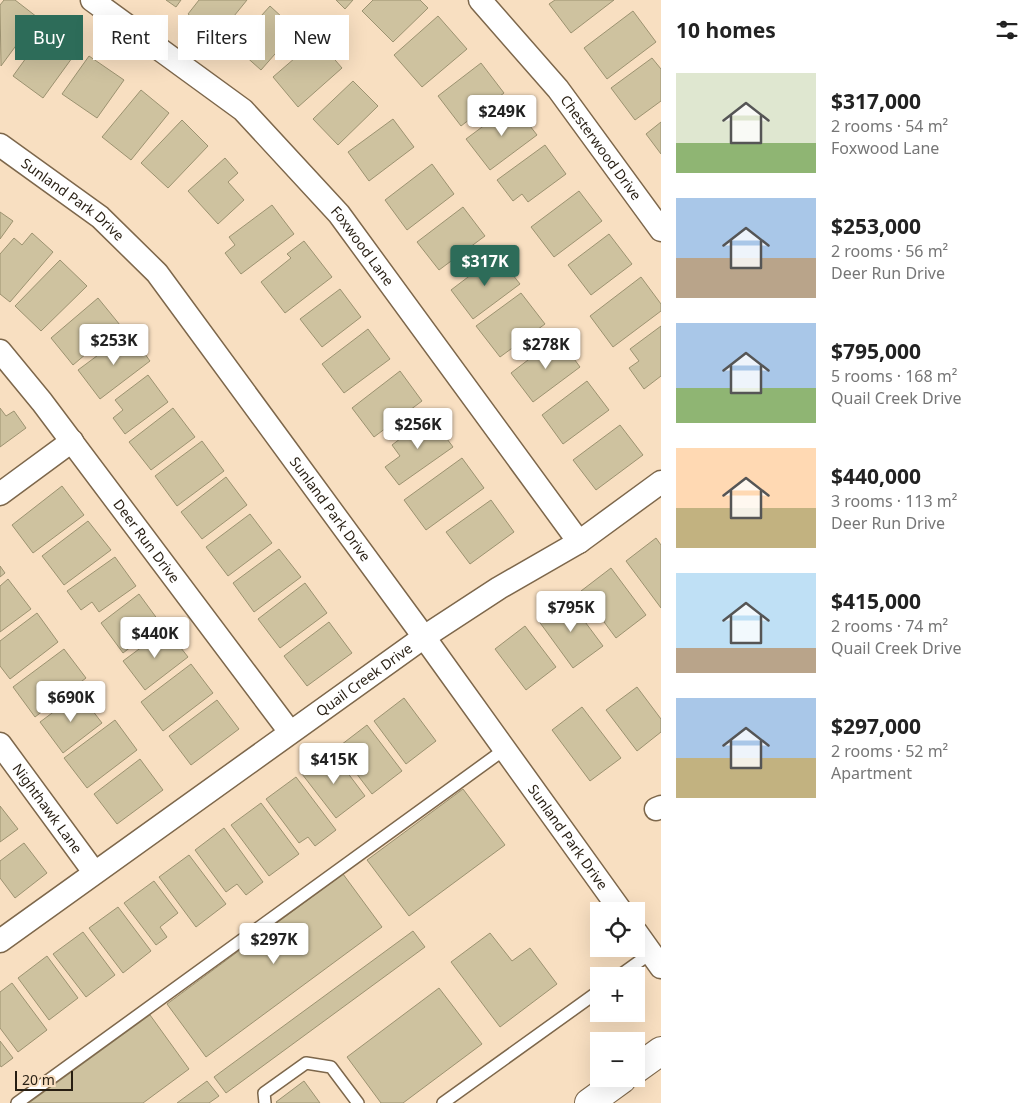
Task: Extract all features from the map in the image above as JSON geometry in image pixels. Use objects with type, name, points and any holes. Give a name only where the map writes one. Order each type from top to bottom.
[{"type":"main road","points":[[645,1063],[661,1051]]},
{"type":"main road","points":[[589,1103],[611,1087]]},
{"type":"street","name":"Foxwood Lane","points":[[92,0],[243,110],[339,214],[579,542]]},
{"type":"street","name":"Chesterwood Drive","points":[[480,0],[558,89],[661,230]]},
{"type":"street","name":"Sunland Park Drive","points":[[0,145],[100,217],[156,273],[424,637],[615,902]]},
{"type":"street","name":"Deer Run Drive","points":[[0,351],[72,441],[290,732]]},
{"type":"street","points":[[0,494],[72,441]]},
{"type":"street","name":"Quail Creek Drive","points":[[0,941],[424,637],[499,588],[579,542],[661,482]]},
{"type":"street","name":"Nighthawk Lane","points":[[0,744],[94,872]]},
{"type":"street","points":[[645,945],[656,960]]},
{"type":"lane","points":[[18,1103],[505,749]]},
{"type":"lane","points":[[640,967],[656,960]]},
{"type":"lane","points":[[443,1103],[590,997]]},
{"type":"lane","points":[[265,1103],[264,1093],[306,1063],[331,1067],[358,1103]]},
{"type":"building","points":[[4,0],[15,0],[34,15],[15,15],[15,47],[1,66],[0,5]]},
{"type":"building","points":[[166,0],[181,0],[176,7]]},
{"type":"building","points":[[199,0],[247,0],[235,15],[188,14]]},
{"type":"building","points":[[336,0],[353,0],[345,9]]},
{"type":"building","points":[[373,0],[420,0],[428,8],[393,42],[362,11]]},
{"type":"building","points":[[555,0],[614,0],[571,33],[549,4]]},
{"type":"building","points":[[270,6],[280,15],[275,15],[275,54],[261,70],[250,60],[265,60],[265,15],[262,15]]},
{"type":"building","points":[[633,11],[656,42],[607,79],[584,48]]},
{"type":"building","points":[[438,16],[467,49],[422,87],[394,55]]},
{"type":"building","points":[[89,56],[124,80],[97,118],[62,94]]},
{"type":"building","points":[[652,58],[661,69],[661,101],[635,120],[611,88]]},
{"type":"building","points":[[25,60],[71,60],[43,98],[13,76]]},
{"type":"building","points":[[293,60],[335,60],[342,68],[298,107],[273,77]]},
{"type":"building","points":[[481,63],[504,93],[461,126],[438,96]]},
{"type":"building","points":[[353,81],[378,106],[338,145],[313,119]]},
{"type":"building","points":[[141,90],[169,113],[131,160],[102,137]]},
{"type":"building","points":[[513,104],[537,135],[490,170],[466,139]]},
{"type":"building","points":[[393,119],[414,147],[369,181],[348,152]]},
{"type":"building","points":[[182,120],[208,146],[168,188],[141,163]]},
{"type":"building","points":[[661,122],[661,154],[646,134]]},
{"type":"building","points":[[545,145],[566,174],[528,202],[522,194],[513,201],[497,180]]},
{"type":"building","points":[[225,158],[238,173],[228,182],[244,200],[218,224],[188,191]]},
{"type":"building","points":[[432,164],[454,194],[407,230],[385,200]]},
{"type":"building","points":[[579,191],[602,221],[554,257],[531,227]]},
{"type":"building","points":[[272,205],[294,234],[241,274],[225,253],[235,245],[229,237]]},
{"type":"building","points":[[463,207],[485,236],[439,270],[417,242]]},
{"type":"building","points":[[0,212],[13,221],[0,239]]},
{"type":"building","points":[[32,233],[53,252],[10,302],[0,294],[0,254],[14,238],[22,245]]},
{"type":"building","points":[[609,234],[632,264],[591,295],[568,265]]},
{"type":"building","points":[[304,241],[332,277],[285,313],[261,282],[291,258],[287,254]]},
{"type":"building","points":[[497,255],[520,284],[473,319],[451,290]]},
{"type":"building","points":[[60,260],[87,286],[41,331],[15,306]]},
{"type":"building","points":[[641,277],[661,304],[661,311],[613,347],[590,316]]},
{"type":"building","points":[[340,289],[361,317],[322,347],[300,319]]},
{"type":"building","points":[[521,293],[545,324],[500,357],[476,326]]},
{"type":"building","points":[[98,298],[120,325],[73,365],[51,338]]},
{"type":"building","points":[[661,326],[661,376],[644,389],[629,368],[639,361],[630,349]]},
{"type":"building","points":[[368,329],[390,359],[344,393],[322,364]]},
{"type":"building","points":[[129,332],[150,361],[100,399],[78,370]]},
{"type":"building","points":[[558,337],[580,367],[533,402],[511,373]]},
{"type":"building","points":[[400,371],[422,401],[374,437],[352,408]]},
{"type":"building","points":[[148,375],[168,402],[125,434],[113,418],[123,410],[115,400]]},
{"type":"building","points":[[587,381],[609,410],[563,444],[542,415]]},
{"type":"building","points":[[0,408],[6,416],[14,411],[26,428],[0,447]]},
{"type":"building","points":[[173,408],[195,437],[151,470],[129,442]]},
{"type":"building","points":[[430,416],[453,447],[399,485],[385,467],[400,456],[392,445]]},
{"type":"building","points":[[620,425],[643,455],[596,490],[573,460]]},
{"type":"building","points":[[202,441],[224,471],[177,506],[155,476]]},
{"type":"building","points":[[462,458],[484,488],[426,530],[404,500]]},
{"type":"building","points":[[226,477],[247,505],[202,539],[181,512]]},
{"type":"building","points":[[62,486],[84,515],[33,553],[12,525]]},
{"type":"building","points":[[491,500],[514,532],[470,564],[446,532]]},
{"type":"building","points":[[250,514],[272,543],[228,576],[206,547]]},
{"type":"building","points":[[88,521],[111,550],[64,585],[42,556]]},
{"type":"building","points":[[656,538],[661,545],[661,608],[626,561]]},
{"type":"building","points":[[279,549],[301,577],[254,612],[233,583]]},
{"type":"building","points":[[115,557],[136,586],[99,612],[92,602],[81,610],[67,591]]},
{"type":"building","points":[[0,566],[5,573],[0,577]]},
{"type":"building","points":[[611,568],[646,615],[616,638],[581,591]]},
{"type":"building","points":[[8,579],[31,609],[0,632],[0,586]]},
{"type":"building","points":[[305,583],[327,613],[280,648],[258,619]]},
{"type":"building","points":[[139,594],[161,624],[123,653],[101,623]]},
{"type":"building","points":[[568,599],[603,646],[573,668],[538,620]]},
{"type":"building","points":[[37,613],[58,642],[10,679],[0,666],[0,641]]},
{"type":"building","points":[[329,622],[352,653],[307,686],[284,656]]},
{"type":"building","points":[[525,626],[556,667],[526,690],[495,649]]},
{"type":"building","points":[[166,629],[188,657],[145,690],[123,661]]},
{"type":"building","points":[[64,649],[86,678],[35,717],[13,687]]},
{"type":"building","points":[[191,664],[213,693],[163,731],[141,702]]},
{"type":"building","points":[[637,687],[661,719],[661,732],[637,751],[606,710]]},
{"type":"building","points":[[79,693],[102,723],[63,753],[40,722]]},
{"type":"building","points":[[404,698],[436,741],[406,764],[374,721]]},
{"type":"building","points":[[217,700],[239,729],[191,765],[169,736]]},
{"type":"building","points":[[582,707],[621,758],[590,781],[552,730]]},
{"type":"building","points":[[115,720],[137,750],[87,788],[64,758]]},
{"type":"building","points":[[367,725],[402,771],[372,794],[337,748]]},
{"type":"building","points":[[332,752],[365,796],[336,818],[302,774]]},
{"type":"building","points":[[140,759],[163,790],[117,824],[94,794]]},
{"type":"building","points":[[296,777],[336,830],[315,846],[308,837],[299,843],[266,799]]},
{"type":"building","points":[[463,789],[505,845],[409,916],[367,860]]},
{"type":"building","points":[[261,803],[299,854],[269,876],[231,825]]},
{"type":"building","points":[[0,806],[18,829],[0,842]]},
{"type":"building","points":[[224,828],[263,882],[246,895],[237,884],[226,892],[195,850]]},
{"type":"building","points":[[24,843],[47,873],[15,898],[0,878],[0,861]]},
{"type":"building","points":[[189,855],[226,904],[196,927],[159,877]]},
{"type":"building","points":[[343,874],[382,927],[206,1057],[167,1004]]},
{"type":"building","points":[[154,881],[178,913],[160,927],[167,937],[156,945],[124,903]]},
{"type":"building","points":[[118,907],[151,951],[123,973],[89,928]]},
{"type":"building","points":[[413,931],[425,947],[226,1093],[214,1077]]},
{"type":"building","points":[[83,932],[115,975],[86,997],[53,954]]},
{"type":"building","points":[[490,933],[512,961],[530,948],[557,984],[500,1027],[451,962]]},
{"type":"building","points":[[47,956],[78,998],[49,1020],[18,978]]},
{"type":"building","points":[[12,983],[47,1030],[18,1052],[0,1028],[0,992]]},
{"type":"building","points":[[439,988],[482,1044],[403,1103],[381,1103],[347,1057]]},
{"type":"building","points":[[150,1015],[189,1069],[143,1103],[29,1103]]},
{"type":"building","points":[[0,1041],[13,1058],[1,1067],[0,1065]]},
{"type":"building","points":[[207,1081],[219,1096],[209,1103],[177,1103]]},
{"type":"building","points":[[304,1081],[320,1103],[276,1102]]}]
